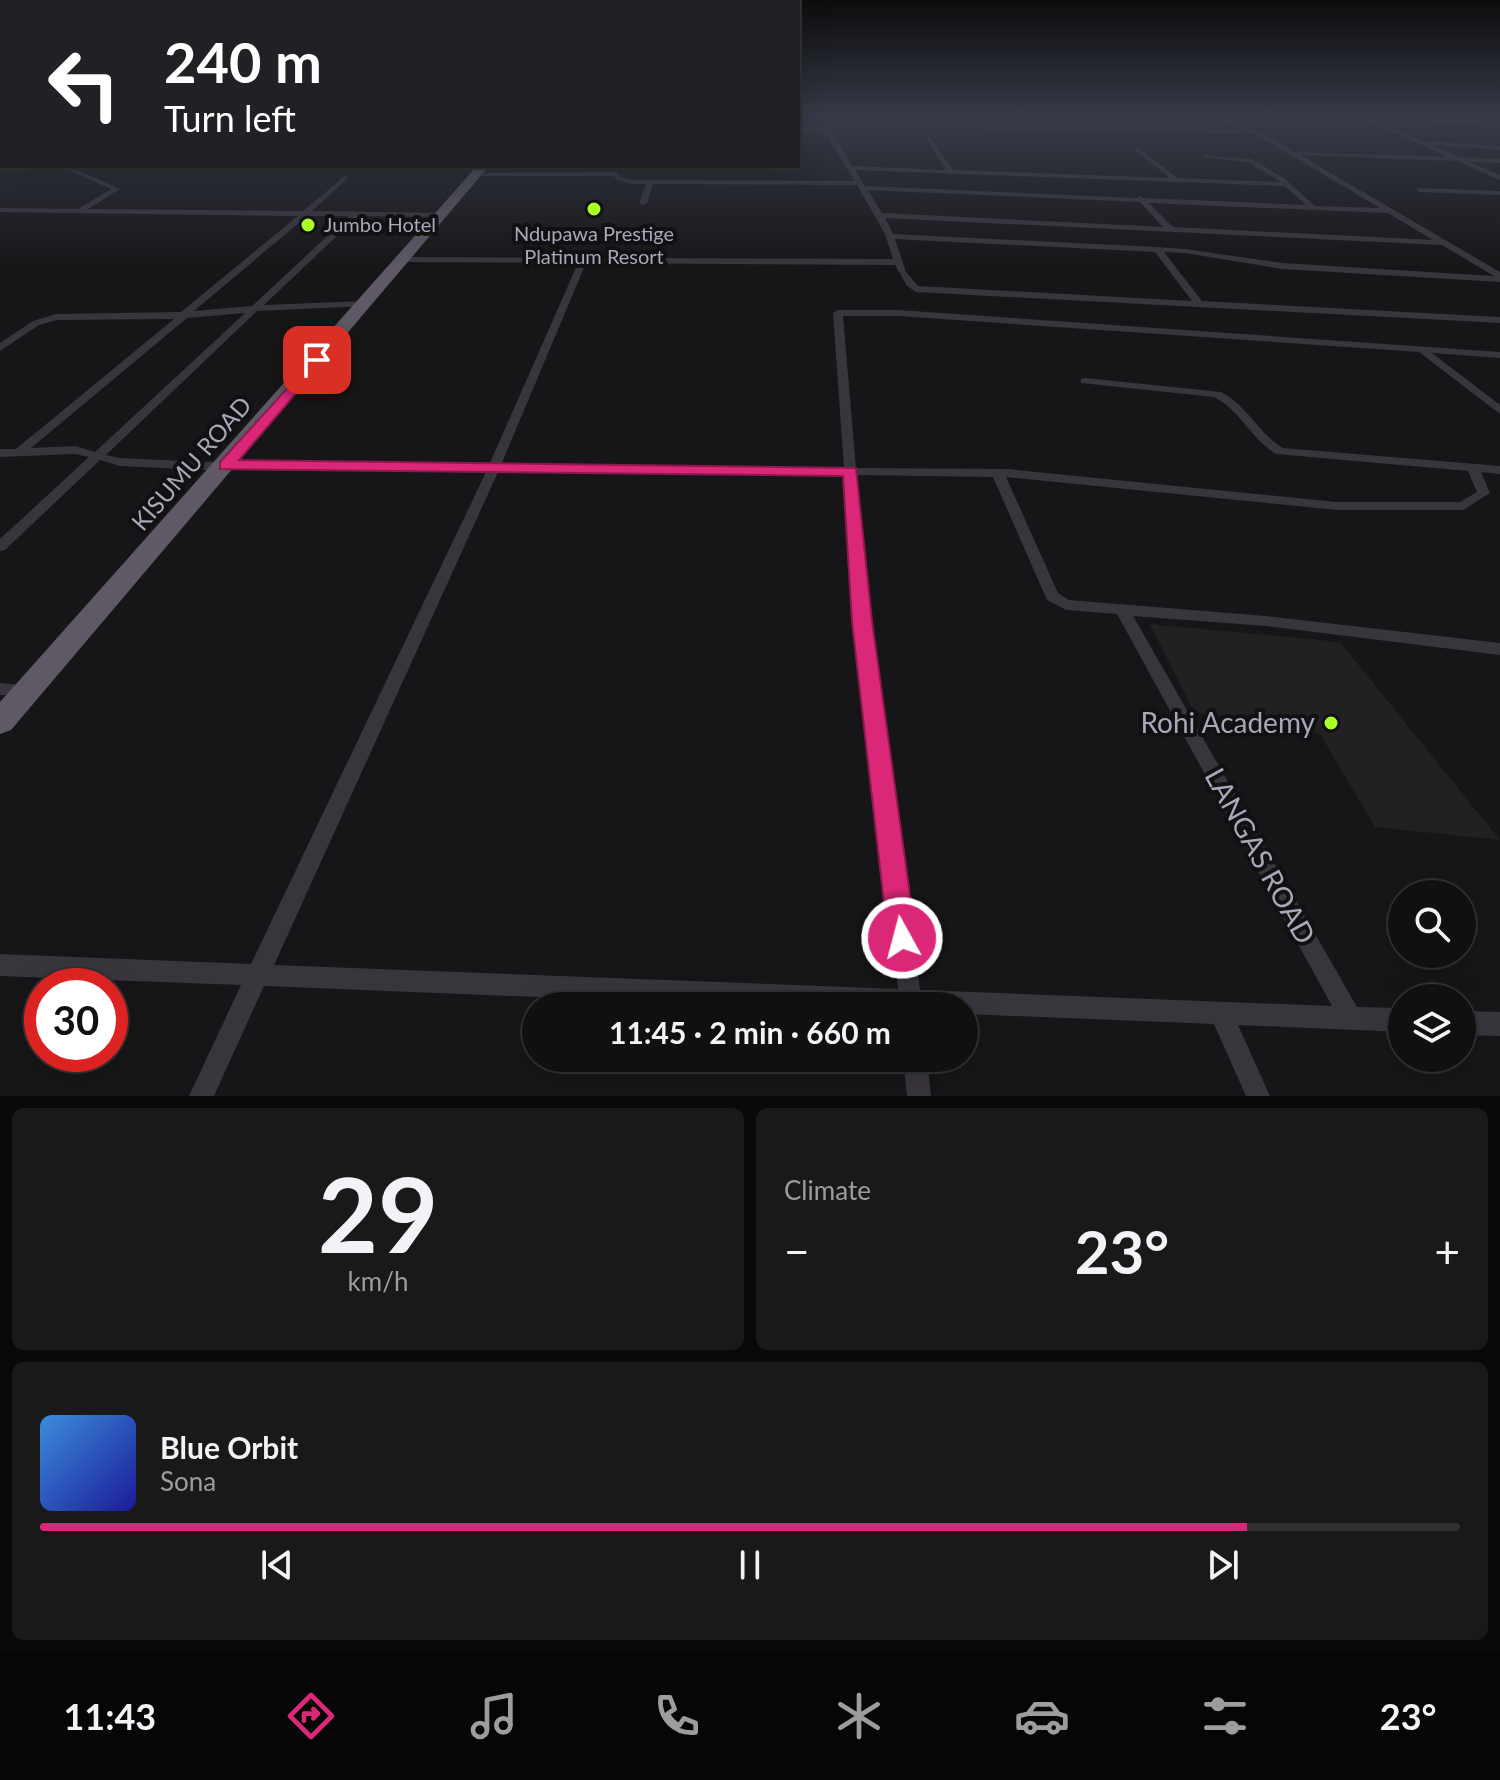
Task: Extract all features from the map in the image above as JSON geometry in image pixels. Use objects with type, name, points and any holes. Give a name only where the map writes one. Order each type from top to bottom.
[{"type":"highway","name":"KISUMU ROAD","points":[[0,722],[480,170]]},
{"type":"street","points":[[1161,167],[1176,178]]},
{"type":"street","points":[[1261,167],[1287,184],[1312,207]]},
{"type":"street","points":[[1315,167],[1500,278]]},
{"type":"street","points":[[1475,167],[1500,178]]},
{"type":"street","points":[[67,168],[116,189],[81,210]]},
{"type":"street","points":[[709,181],[713,168]]},
{"type":"street","points":[[849,168],[1287,184]]},
{"type":"street","points":[[849,168],[891,236],[910,285],[920,290],[1500,320]]},
{"type":"street","points":[[480,170],[617,170],[621,180],[861,185],[1388,211]]},
{"type":"street","points":[[766,182],[767,170]]},
{"type":"street","points":[[21,450],[346,177]]},
{"type":"street","points":[[643,203],[651,181]]},
{"type":"street","points":[[1419,190],[1500,193]]},
{"type":"street","points":[[1140,198],[1171,230]]},
{"type":"street","points":[[0,210],[441,215]]},
{"type":"street","points":[[0,547],[356,214]]},
{"type":"street","points":[[880,215],[1442,243]]},
{"type":"street","points":[[891,236],[1157,249],[1225,255],[1282,266],[1500,278]]},
{"type":"street","points":[[1157,249],[1199,304]]},
{"type":"street","points":[[404,259],[899,262]]},
{"type":"street","points":[[201,1096],[493,470],[583,260]]},
{"type":"street","points":[[0,348],[36,323],[56,317],[185,315],[258,308],[364,304]]},
{"type":"street","points":[[909,992],[862,621],[837,316],[841,312],[1500,355]]},
{"type":"street","points":[[1423,351],[1500,411]]},
{"type":"street","points":[[1085,381],[1217,394],[1235,404],[1260,439],[1280,451],[1500,470]]},
{"type":"street","points":[[0,453],[75,450],[98,457],[149,464],[998,473],[1337,506],[1428,507],[1463,506],[1477,501],[1485,488],[1472,467]]},
{"type":"street","points":[[998,473],[1052,596],[1066,605],[1266,621],[1500,649]]},
{"type":"street","name":"LANGAS ROAD","points":[[1122,610],[1351,1018]]},
{"type":"street","points":[[0,689],[27,690]]},
{"type":"street","points":[[0,965],[641,992]]},
{"type":"street","points":[[978,1006],[1388,1019]]},
{"type":"street","points":[[1221,1013],[1258,1096]]},
{"type":"street","points":[[1476,1023],[1500,1024]]},
{"type":"street","points":[[916,1072],[919,1096]]},
{"type":"shaded area","name":"Rohi Academy","points":[[1150,624],[1340,642],[1500,840],[1375,827],[1320,734],[1194,712]]},
{"type":"place","name":"Ndupawa Prestige Platinum Resort","points":[[594,209]]},
{"type":"place","name":"Jumbo Hotel","points":[[308,225]]},
{"type":"place","name":"Rohi Academy","points":[[1331,723]]},
{"type":"route","points":[[317,360],[226,465],[392,469],[850,471],[862,621],[902,938]]}]
